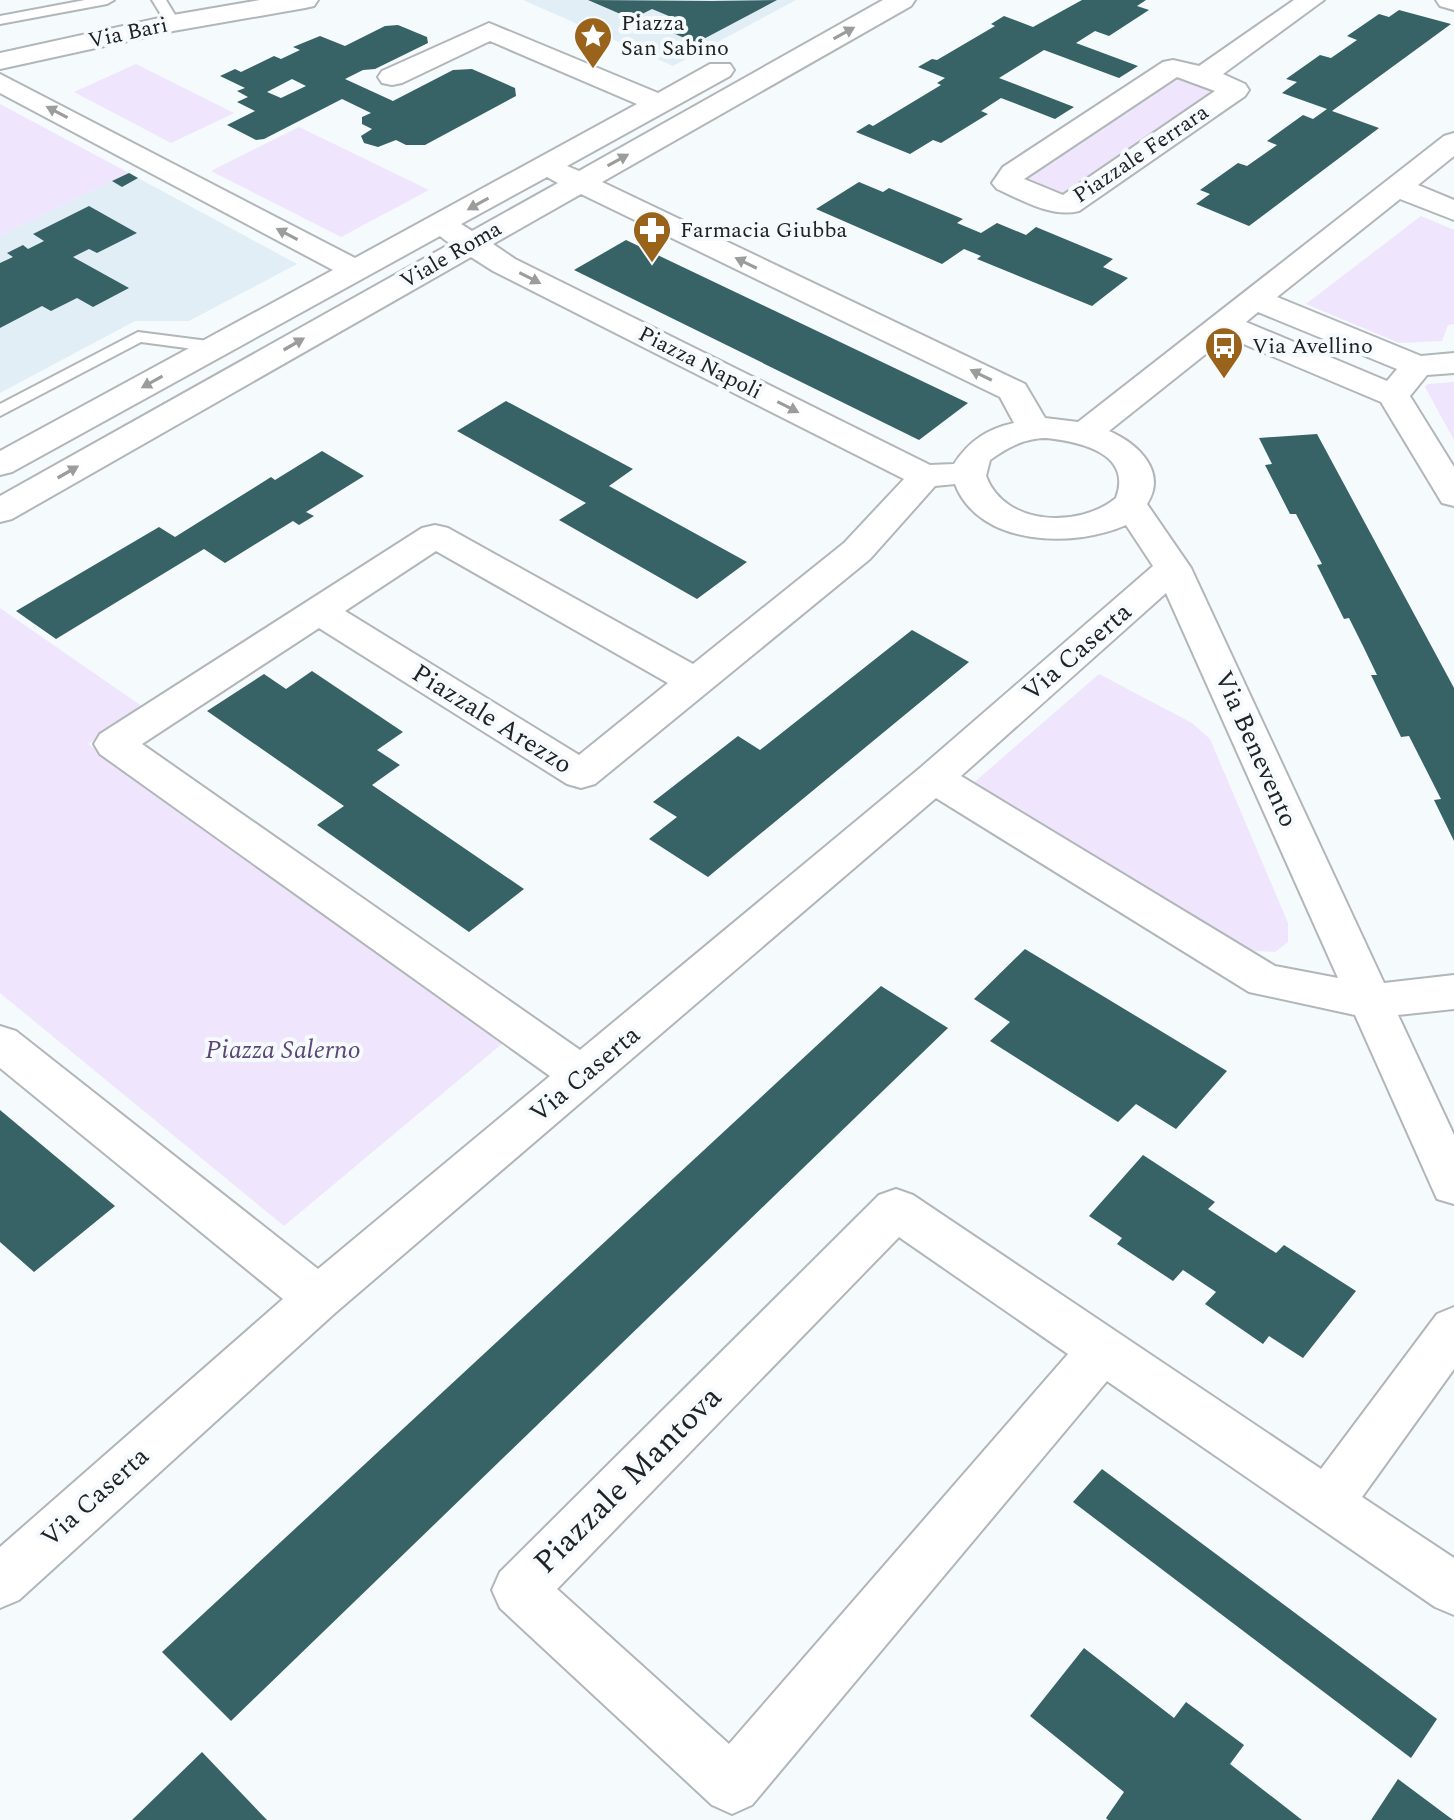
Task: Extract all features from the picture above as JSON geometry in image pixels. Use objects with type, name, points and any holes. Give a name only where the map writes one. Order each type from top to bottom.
[{"type":"street","name":"Via Bari","points":[[0,61],[173,23],[305,0]]},
{"type":"street","name":"Viale Roma","points":[[0,511],[902,0]]},
{"type":"street","name":"Piazzale Ferrara","points":[[1204,75],[1235,90],[1069,205],[1054,203],[1007,183],[1013,173],[1173,68],[1204,75],[1311,0]]},
{"type":"street","points":[[392,77],[489,31],[658,103]]},
{"type":"street","name":"Viale Roma","points":[[0,465],[744,57]]},
{"type":"street","points":[[0,82],[356,270]]},
{"type":"street","points":[[1085,433],[1400,188],[1454,142]]},
{"type":"street","points":[[546,166],[1013,391],[1034,428]]},
{"type":"street","points":[[1400,188],[1454,211]]},
{"type":"street","name":"Piazza Napoli","points":[[439,225],[504,265],[925,476]]},
{"type":"street","points":[[1256,300],[1417,366],[1454,363]]},
{"type":"street","points":[[1224,324],[1393,395],[1454,495]]},
{"type":"street","points":[[1393,395],[1417,366]]},
{"type":"street","points":[[1034,428],[1085,433],[1108,443],[1126,456],[1136,472],[1138,489],[1130,504],[1114,517],[1090,526],[1063,529],[1035,526],[1008,518],[987,505],[974,489],[969,473],[974,456],[988,442],[1008,433],[1034,428]]},
{"type":"street","points":[[925,476],[969,473]]},
{"type":"street","name":"Piazzale Arezzo","points":[[319,612],[581,774],[857,551],[925,476]]},
{"type":"street","name":"Via Benevento","points":[[1130,504],[1173,568],[1454,1185]]},
{"type":"street","points":[[583,1076],[114,744],[435,536],[697,683]]},
{"type":"street","name":"Via Caserta","points":[[0,1582],[318,1298],[934,778],[1173,568]]},
{"type":"street","points":[[934,778],[1264,980],[1370,1001],[1454,992]]},
{"type":"street","points":[[0,1043],[318,1298]]},
{"type":"street","name":"Piazzale Mantova","points":[[1102,1350],[732,1785],[519,1590],[896,1209],[1454,1589]]},
{"type":"street","points":[[1327,1503],[1454,1329]]},
{"type":"lane","points":[[0,20],[107,0]]},
{"type":"lane","points":[[159,0],[173,23]]},
{"type":"lane","points":[[0,411],[138,337],[216,347]]},
{"type":"shaded area","points":[[523,0],[796,0],[673,66]]},
{"type":"shaded area","points":[[129,173],[297,264],[189,321],[135,321],[0,393],[0,236]]},
{"type":"green space","points":[[136,64],[234,113],[171,143],[74,92]]},
{"type":"green space","points":[[1177,77],[1214,91],[1214,94],[1065,195],[1026,180],[1026,176]]},
{"type":"green space","points":[[0,104],[129,173],[0,236]]},
{"type":"green space","points":[[299,127],[429,190],[341,237],[211,171]]},
{"type":"green space","points":[[1421,216],[1454,230],[1454,324],[1448,325],[1442,341],[1399,343],[1306,304]]},
{"type":"green space","points":[[1454,382],[1454,440],[1425,387],[1428,384]]},
{"type":"green space","name":"Piazza Salerno","points":[[0,608],[143,707],[88,744],[503,1043],[284,1226],[0,993]]},
{"type":"green space","points":[[1099,674],[1192,723],[1210,739],[1288,923],[1288,942],[1275,952],[1254,951],[970,786]]},
{"type":"building","points":[[588,0],[777,0],[696,43],[659,27],[676,19],[652,9],[632,19]]},
{"type":"building","points":[[1082,0],[1146,0],[1137,6],[1149,10],[1109,36],[1095,31],[1076,43],[1138,66],[1119,78],[1044,50],[999,78],[1074,107],[1055,119],[1001,98],[981,111],[988,114],[941,143],[933,140],[910,154],[856,132],[869,124],[873,126],[941,85],[937,83],[945,78],[918,67],[932,59],[937,60],[995,26],[991,24],[1004,16],[1033,27]]},
{"type":"building","points":[[1399,10],[1451,24],[1332,111],[1379,128],[1249,226],[1196,204],[1210,194],[1200,190],[1238,163],[1247,166],[1277,145],[1267,141],[1303,115],[1313,119],[1327,109],[1282,93],[1297,82],[1286,79],[1320,55],[1331,58],[1357,40],[1347,36],[1379,14],[1389,17]]},
{"type":"building","points":[[398,25],[427,37],[428,43],[375,69],[363,70],[345,79],[393,101],[453,70],[472,69],[515,88],[516,96],[425,145],[406,145],[396,140],[378,147],[364,143],[361,136],[372,129],[362,124],[362,117],[371,113],[342,99],[264,139],[256,140],[227,125],[255,111],[237,102],[248,97],[237,91],[245,88],[220,76],[235,69],[241,72],[274,56],[281,59],[300,50],[293,47],[320,36],[345,46],[385,26]],"holes":[[[292,79],[306,86],[281,98],[267,92]]]},
{"type":"building","points":[[129,173],[138,178],[122,187],[112,181]]},
{"type":"building","points":[[859,182],[883,192],[889,188],[963,219],[957,223],[981,233],[997,223],[1026,235],[1036,227],[1113,259],[1103,267],[1128,278],[1092,306],[977,259],[981,256],[964,249],[942,264],[816,209]]},
{"type":"building","points":[[89,206],[137,233],[97,253],[89,249],[73,257],[129,288],[93,307],[77,298],[51,311],[42,306],[0,328],[0,263],[13,257],[7,253],[23,245],[28,249],[44,241],[33,234]]},
{"type":"building","points":[[626,240],[968,403],[919,440],[574,270]]},
{"type":"building","points":[[506,401],[633,469],[609,486],[747,562],[697,599],[559,520],[586,503],[457,431]]},
{"type":"building","points":[[1317,434],[1454,688],[1454,841],[1434,800],[1441,799],[1409,736],[1401,737],[1371,675],[1377,675],[1363,646],[1349,618],[1344,619],[1317,565],[1322,564],[1296,514],[1290,514],[1265,465],[1272,464],[1259,438]]},
{"type":"building","points":[[322,451],[364,476],[306,512],[314,516],[299,525],[293,521],[225,563],[204,549],[56,639],[16,611],[159,527],[175,537],[271,477],[275,480]]},
{"type":"building","points":[[912,630],[969,662],[708,877],[649,839],[677,817],[653,802],[738,736],[760,750]]},
{"type":"building","points":[[312,671],[403,732],[377,750],[400,765],[372,785],[524,889],[469,932],[317,825],[344,806],[207,711],[264,674],[286,689]]},
{"type":"building","points":[[1025,949],[1227,1071],[1176,1129],[1136,1104],[1118,1122],[990,1041],[1010,1022],[974,999]]},
{"type":"building","points":[[881,986],[948,1028],[231,1721],[162,1652]]},
{"type":"building","points":[[0,1110],[115,1206],[34,1272],[0,1242]]},
{"type":"building","points":[[1143,1155],[1215,1202],[1208,1209],[1276,1253],[1284,1245],[1356,1291],[1303,1358],[1269,1336],[1263,1344],[1205,1304],[1216,1292],[1183,1270],[1173,1281],[1117,1244],[1122,1238],[1089,1216]]},
{"type":"building","points":[[1102,1469],[1437,1719],[1411,1758],[1073,1502]]},
{"type":"building","points":[[1084,1648],[1174,1718],[1186,1702],[1244,1745],[1230,1764],[1302,1820],[1108,1820],[1106,1818],[1124,1792],[1030,1716]]},
{"type":"building","points":[[202,1752],[267,1820],[132,1820]]},
{"type":"building","points":[[1398,1779],[1453,1820],[1371,1820]]},
{"type":"place","name":"Piazza San Sabino","points":[[593,70]]},
{"type":"place","name":"Farmacia Giubba","points":[[652,264]]},
{"type":"place","name":"Via Avellino","points":[[1224,380]]}]
